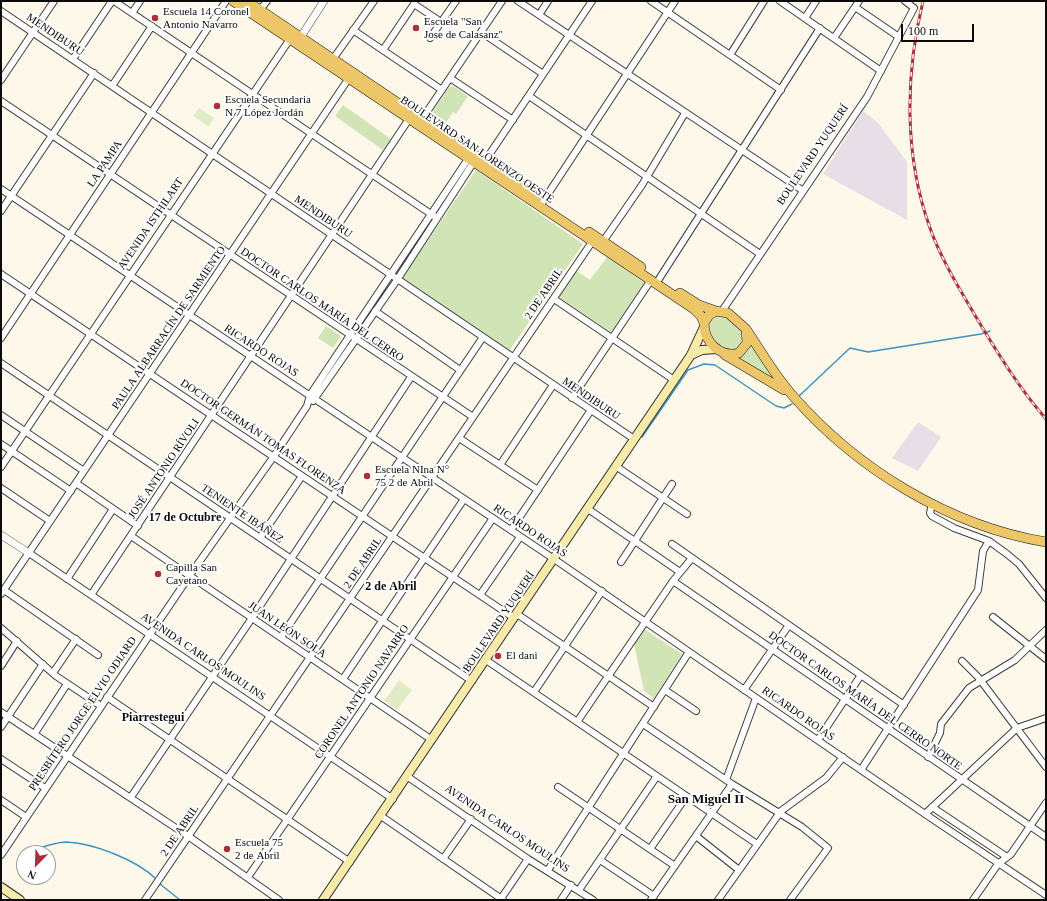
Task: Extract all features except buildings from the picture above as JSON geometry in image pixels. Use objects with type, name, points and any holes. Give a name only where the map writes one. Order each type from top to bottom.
[{"type":"main road","name":"BOULEVARD SAN LORENZO OESTE","points":[[233,1],[333,59],[351,75]]},
{"type":"main road","name":"BOULEVARD SAN LORENZO OESTE","points":[[247,1],[295,38],[655,280],[694,309],[701,316],[704,325]]},
{"type":"main road","name":"BOULEVARD SAN LORENZO OESTE","points":[[655,280],[699,305],[719,311]]},
{"type":"main road","points":[[792,396],[746,329],[734,318],[719,311],[709,315],[704,325],[709,341],[716,349],[778,385],[792,396],[846,448],[900,486],[932,503],[980,524],[1046,542]]},
{"type":"main road","name":"BOULEVARD YUQUERÍ","points":[[323,900],[617,467],[634,439],[691,355],[704,325]]},
{"type":"main road","points":[[725,354],[739,354],[744,349],[747,336],[746,329]]},
{"type":"main road","points":[[691,355],[702,350],[716,349]]},
{"type":"main road","points":[[1,887],[20,900]]},
{"type":"street","points":[[1,80],[54,1]]},
{"type":"street","points":[[73,59],[113,1],[192,52],[434,216]]},
{"type":"street","points":[[132,13],[140,1]]},
{"type":"street","name":"LA PAMPA","points":[[1,338],[226,1]]},
{"type":"street","points":[[260,10],[267,1]]},
{"type":"street","name":"AVENIDA ISTHILART","points":[[1,467],[252,93],[295,38],[302,35],[324,1]]},
{"type":"street","points":[[333,59],[374,1]]},
{"type":"street","points":[[420,122],[502,1]]},
{"type":"street","points":[[518,1],[802,190]]},
{"type":"street","points":[[539,15],[548,1]]},
{"type":"street","name":"PRESBÍTERO JORGE ELVIO ODIARD","points":[[307,406],[316,399],[390,275],[475,158],[513,120],[592,1]]},
{"type":"street","points":[[651,1],[781,90]]},
{"type":"street","points":[[541,203],[588,136],[675,1]]},
{"type":"street","points":[[730,55],[764,1]]},
{"type":"street","points":[[780,1],[881,71]]},
{"type":"street","points":[[805,18],[816,1]]},
{"type":"street","points":[[834,38],[859,1]]},
{"type":"street","name":"BOULEVARD YUQUERÍ","points":[[719,311],[760,254],[802,190],[867,97],[914,8],[905,1]]},
{"type":"street","points":[[430,38],[453,2]]},
{"type":"street","points":[[383,50],[414,4],[441,22]]},
{"type":"street","points":[[855,7],[899,37]]},
{"type":"street","name":"MENDIBURU","points":[[1,11],[634,439]]},
{"type":"street","points":[[112,86],[152,26]]},
{"type":"street","points":[[572,398],[612,338],[701,214],[820,28]]},
{"type":"street","points":[[353,30],[442,90]]},
{"type":"street","points":[[481,32],[544,74]]},
{"type":"street","points":[[1,211],[94,73]]},
{"type":"street","name":"PAULA ALBARRACÍN DE SARMIENTO","points":[[2,592],[351,75]]},
{"type":"street","points":[[450,78],[513,120]]},
{"type":"street","points":[[529,96],[760,254]]},
{"type":"street","name":"DOCTOR CARLOS MARÍA DEL CERRO","points":[[1,101],[411,377],[473,417]]},
{"type":"street","name":"2 DE ABRIL","points":[[146,900],[513,358],[554,299],[647,176],[685,113]]},
{"type":"street","name":"JOSÉ ANTONIO RÍVOLI","points":[[91,595],[411,116]]},
{"type":"street","name":"RICARDO ROJAS","points":[[1,189],[602,591],[998,864],[1046,895]]},
{"type":"street","name":"PRESBÍTERO JORGE ELVIO ODIARD","points":[[1,856],[67,755],[190,575],[274,456],[307,406],[310,395],[397,280],[434,216]]},
{"type":"street","name":"DOCTOR GERMÁN TOMAS FLORENZA","points":[[1,274],[480,595],[565,646],[654,707]]},
{"type":"street","points":[[554,299],[674,380]]},
{"type":"street","points":[[375,311],[460,370]]},
{"type":"street","points":[[281,637],[483,337]]},
{"type":"street","name":"TENIENTE IBÁÑEZ","points":[[1,363],[472,681]]},
{"type":"street","points":[[131,797],[372,438],[411,377]]},
{"type":"street","points":[[500,465],[553,385]]},
{"type":"street","points":[[511,530],[591,410]]},
{"type":"street","points":[[1,415],[84,470]]},
{"type":"street","points":[[459,438],[538,490]]},
{"type":"street","points":[[1,444],[71,491]]},
{"type":"street","points":[[617,467],[687,514]]},
{"type":"street","points":[[260,538],[302,476]]},
{"type":"street","points":[[76,483],[138,526]]},
{"type":"street","points":[[621,562],[672,484]]},
{"type":"street","points":[[1,488],[50,521]]},
{"type":"street","points":[[343,679],[464,499]]},
{"type":"street","points":[[932,503],[930,513],[932,516],[954,528],[989,541],[1020,564],[1046,598]]},
{"type":"street","points":[[67,579],[113,509]]},
{"type":"street","points":[[588,509],[680,572]]},
{"type":"street","name":"CORONEL ANTONIO NAVARRO","points":[[248,877],[492,518]]},
{"type":"street","name":"AVENIDA CARLOS MOULINS","points":[[1,535],[393,799]]},
{"type":"street","name":"JUAN LEÓN SOLA","points":[[131,536],[432,740]]},
{"type":"street","points":[[480,595],[520,537]]},
{"type":"street","points":[[861,770],[978,590],[983,550],[989,541]]},
{"type":"street","points":[[672,544],[904,705]]},
{"type":"street","points":[[577,722],[673,581],[692,558]]},
{"type":"street","name":"DOCTOR CARLOS MARÍA DEL CERRO NORTE","points":[[673,581],[1046,837]]},
{"type":"street","points":[[534,692],[602,591]]},
{"type":"street","points":[[2,592],[76,639],[98,655]]},
{"type":"street","points":[[993,617],[1046,659]]},
{"type":"street","points":[[744,690],[789,625]]},
{"type":"street","points":[[1,628],[67,684],[101,706]]},
{"type":"street","points":[[928,757],[939,737],[941,724],[969,688],[1015,660],[1028,645],[1046,630]]},
{"type":"street","points":[[53,673],[76,639]]},
{"type":"street","points":[[1,666],[18,641]]},
{"type":"street","points":[[548,870],[625,754],[689,652]]},
{"type":"street","points":[[486,660],[757,844]]},
{"type":"street","points":[[962,661],[981,682],[1046,767]]},
{"type":"street","points":[[1,727],[43,664]]},
{"type":"street","points":[[818,740],[861,676]]},
{"type":"street","points":[[35,733],[67,684]]},
{"type":"street","points":[[665,690],[696,712]]},
{"type":"street","points":[[107,697],[350,862]]},
{"type":"street","points":[[726,780],[756,698]]},
{"type":"street","points":[[1,712],[131,797],[279,900]]},
{"type":"street","points":[[925,814],[1016,729],[1046,718]]},
{"type":"street","points":[[643,724],[778,814],[802,827],[828,848],[790,900]]},
{"type":"street","points":[[722,899],[739,870],[778,814],[826,778],[843,757]]},
{"type":"street","points":[[1,759],[45,788]]},
{"type":"street","name":"AVENIDA CARLOS MOULINS","points":[[408,776],[528,859],[548,870],[593,900]]},
{"type":"street","points":[[579,890],[656,776]]},
{"type":"street","points":[[600,860],[653,898],[732,784]]},
{"type":"street","points":[[558,788],[590,807],[675,866]]},
{"type":"street","points":[[650,848],[686,797]]},
{"type":"street","points":[[1,800],[26,817]]},
{"type":"street","points":[[973,900],[998,864],[1008,857],[1046,803]]},
{"type":"street","points":[[932,807],[1008,857]]},
{"type":"street","points":[[381,816],[501,900],[528,859]]},
{"type":"street","points":[[443,859],[471,819]]},
{"type":"street","points":[[696,836],[739,870]]},
{"type":"street","points":[[561,900],[571,885]]},
{"type":"shaded area","points":[[863,111],[878,123],[907,162],[907,220],[823,174]]},
{"type":"shaded area","points":[[918,422],[941,437],[918,471],[892,458]]},
{"type":"green space","points":[[453,86],[468,96],[456,114],[453,112],[443,127],[429,117],[449,87]]},
{"type":"green space","points":[[343,105],[391,139],[383,150],[335,116]]},
{"type":"green space","points":[[199,108],[214,118],[209,127],[193,116]]},
{"type":"green space","points":[[476,170],[583,244],[509,351],[402,278]]},
{"type":"green space","points":[[608,256],[644,283],[611,332],[560,298],[558,294],[575,270],[590,280]]},
{"type":"green space","points":[[724,313],[742,329],[743,345],[737,352],[726,352],[708,331],[710,321],[715,316]]},
{"type":"green space","points":[[326,326],[341,336],[333,348],[318,338]]},
{"type":"green space","points":[[750,342],[775,378],[773,380],[735,357]]},
{"type":"green space","points":[[644,629],[682,654],[654,698],[644,691],[634,644]]},
{"type":"green space","points":[[399,680],[412,690],[397,710],[384,701]]},
{"type":"waterway","points":[[798,397],[850,348],[868,352],[981,334],[990,331]]},
{"type":"waterway","points":[[642,437],[688,370],[704,364],[715,365],[776,406],[784,408],[792,404]]},
{"type":"waterway","points":[[50,845],[66,842],[101,849],[138,865],[156,879]]},
{"type":"waterway","points":[[160,884],[180,900]]},
{"type":"railway","points":[[923,1],[917,29],[910,86],[912,144],[915,173],[921,201],[934,240],[957,284],[1009,370],[1046,419]]},
{"type":"place","name":"Escuela 14 Coronel Antonio Navarro","points":[[155,18]]},
{"type":"place","name":"Escuela \"San Jose de Calasanz\"","points":[[416,28]]},
{"type":"place","name":"Escuela Secundaria N 7 López Jordán","points":[[217,106]]},
{"type":"place","name":"Escuela NIna N° 75 2 de Abril","points":[[367,476]]},
{"type":"place","name":"Capilla San Cayetano","points":[[158,574]]},
{"type":"place","name":"El dani","points":[[498,656]]},
{"type":"place","name":"Escuela 75 2 de Abril","points":[[227,849]]},
{"type":"district","name":"17 de Octubre","points":[[185,518]]},
{"type":"district","name":"2 de Abril","points":[[391,587]]},
{"type":"district","name":"Piarrestegui","points":[[153,718]]},
{"type":"district","name":"San Miguel II","points":[[706,800]]}]
